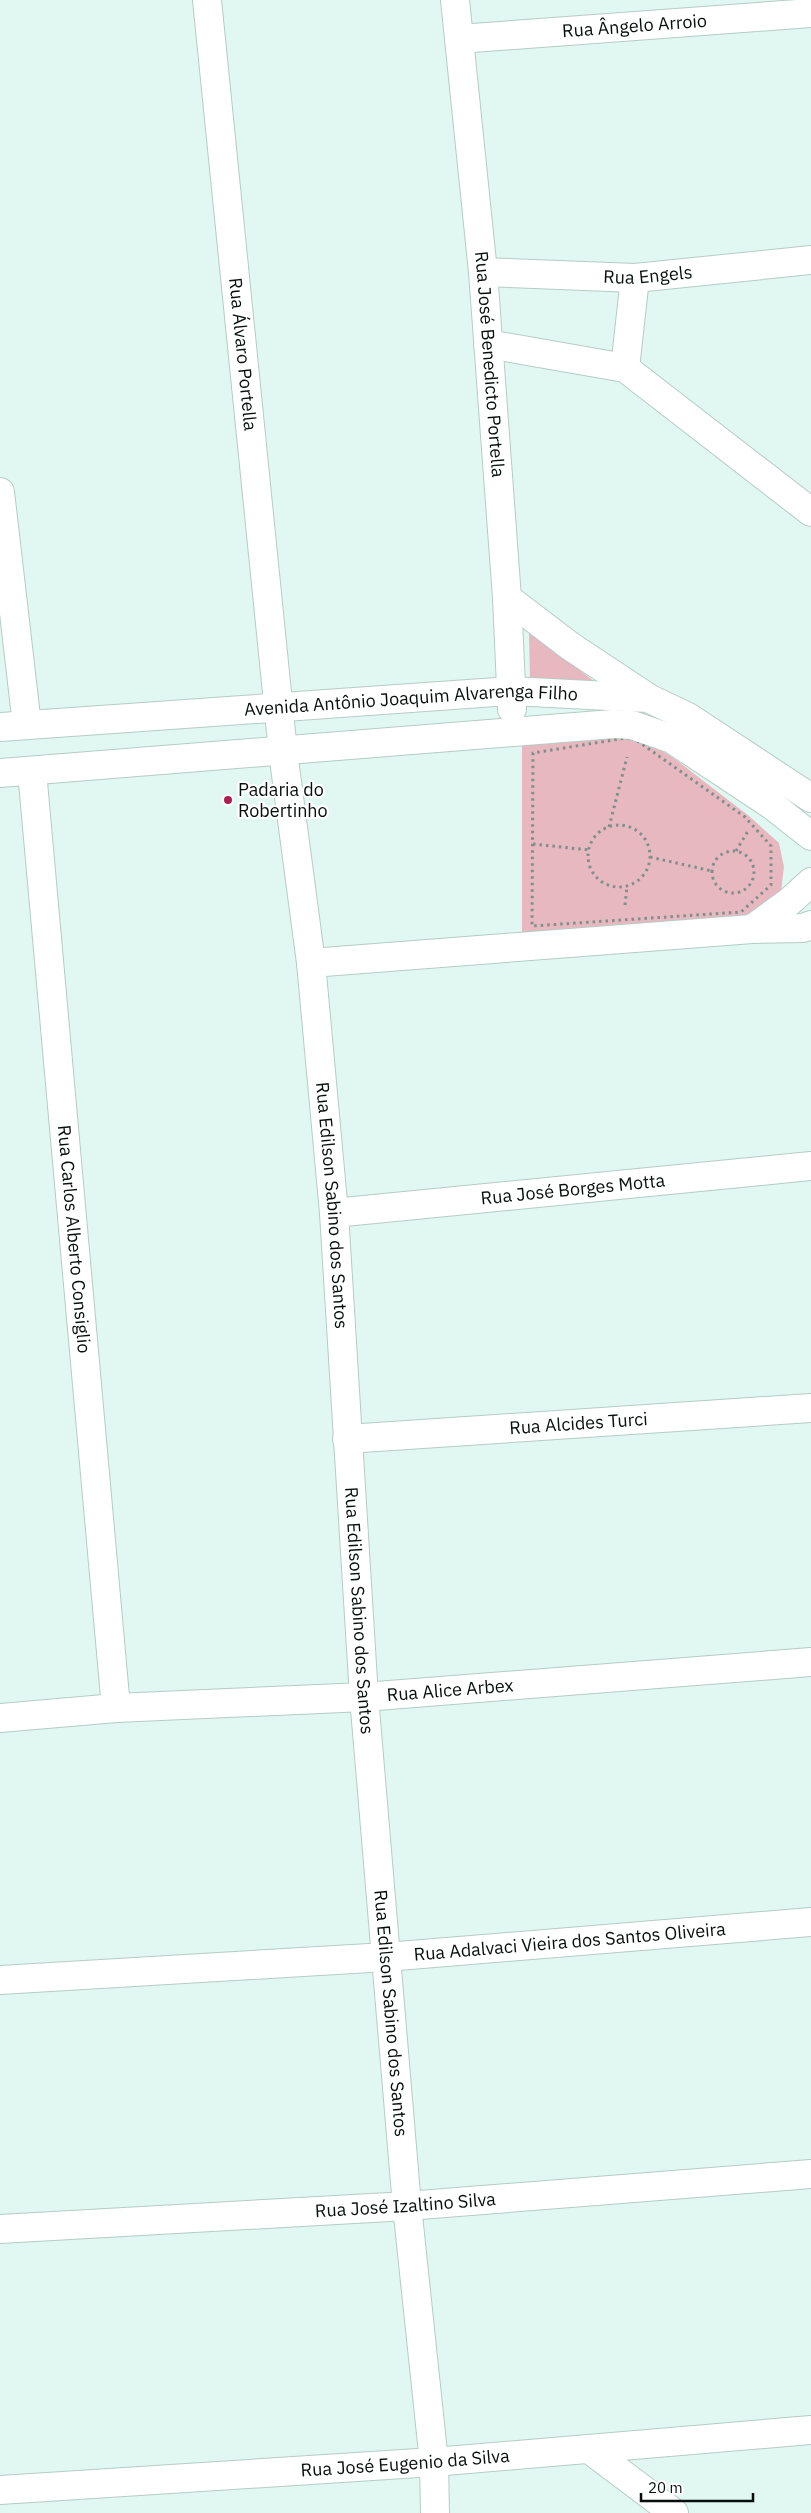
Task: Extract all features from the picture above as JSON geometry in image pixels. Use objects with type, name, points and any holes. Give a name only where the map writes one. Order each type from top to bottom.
[{"type":"street","name":"Rua Álvaro Portella","points":[[207,0],[279,708]]},
{"type":"street","name":"Rua José Benedicto Portella","points":[[455,0],[483,272],[507,598],[514,731]]},
{"type":"street","name":"Rua Ângelo Arroio","points":[[459,39],[811,13]]},
{"type":"street","name":"Rua Engels","points":[[483,272],[635,278],[811,260]]},
{"type":"street","points":[[625,368],[635,278]]},
{"type":"street","points":[[488,344],[625,368],[808,508]]},
{"type":"street","points":[[0,492],[27,725]]},
{"type":"street","points":[[507,598],[570,646],[648,698]]},
{"type":"street","name":"Avenida Antônio Joaquim Alvarenga Filho","points":[[0,727],[511,691],[648,698],[688,717],[804,793]]},
{"type":"street","name":"Rua Edilson Sabino dos Santos","points":[[279,708],[283,752],[311,963],[334,1213],[364,1697],[407,2206],[434,2462],[435,2513]]},
{"type":"street","name":"Avenida Antônio Joaquim Alvarenga Filho","points":[[0,773],[283,752],[613,724],[632,726],[672,739],[773,806],[811,836]]},
{"type":"street","name":"Rua Carlos Alberto Consiglio","points":[[32,771],[116,1708]]},
{"type":"street","points":[[752,929],[789,902],[811,882]]},
{"type":"street","points":[[311,963],[752,929],[803,928],[811,925]]},
{"type":"street","name":"Rua José Borges Motta","points":[[334,1213],[811,1166]]},
{"type":"street","name":"Rua Alcides Turci","points":[[347,1439],[811,1408]]},
{"type":"street","name":"Rua Alice Arbex","points":[[0,1718],[116,1708],[364,1697],[811,1662]]},
{"type":"street","name":"Rua Adalvaci Vieira dos Santos Oliveira","points":[[0,1980],[386,1957],[811,1922]]},
{"type":"street","name":"Rua José Izaltino Silva","points":[[0,2228],[407,2206],[811,2174]]},
{"type":"street","name":"Rua José Eugenio da Silva","points":[[0,2490],[434,2462],[811,2430]]},
{"type":"street","points":[[590,2449],[674,2513]]},
{"type":"path","points":[[630,746],[632,737]]},
{"type":"path","points":[[632,737],[752,824],[771,846],[771,885],[741,912],[532,926],[534,753],[632,737]]},
{"type":"path","points":[[609,827],[628,755]]},
{"type":"path","points":[[736,852],[752,824]]},
{"type":"path","points":[[609,827],[630,827],[638,831],[649,847],[650,857],[644,875],[636,882],[617,887],[603,882],[592,870],[589,861],[589,850],[596,837],[609,827]]},
{"type":"path","points":[[533,844],[589,850]]},
{"type":"path","points":[[736,852],[742,853],[752,863],[753,876],[746,888],[740,892],[727,892],[715,883],[712,871],[717,858],[722,854],[736,852]]},
{"type":"path","points":[[650,857],[712,871]]},
{"type":"shaded area","points":[[529,631],[608,692],[530,683]]},
{"type":"shaded area","points":[[631,731],[675,759],[749,816],[779,843],[784,867],[781,891],[744,921],[522,934],[522,744]]},
{"type":"place","name":"Padaria do Robertinho","points":[[228,800]]}]
